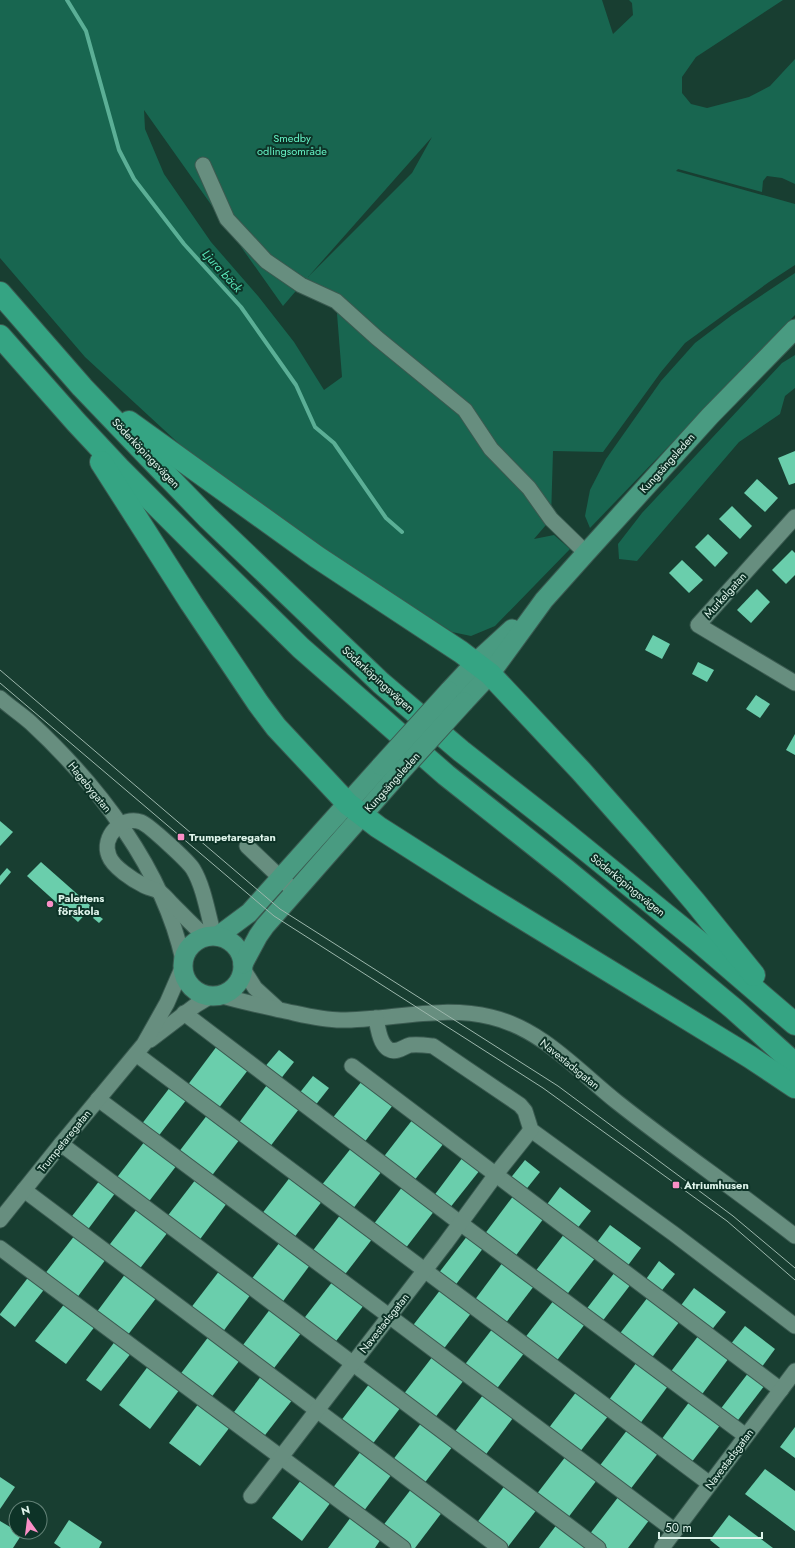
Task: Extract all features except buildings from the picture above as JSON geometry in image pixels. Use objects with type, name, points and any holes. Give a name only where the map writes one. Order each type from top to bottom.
[{"type":"highway","name":"Söderköpingsvägen","points":[[0,293],[82,387],[208,518],[382,683],[461,751],[697,940],[790,1019]]},
{"type":"highway","points":[[0,336],[76,422],[230,579],[301,648],[446,775],[572,874],[734,1009],[795,1064]]},
{"type":"highway","points":[[82,387],[317,557],[483,668],[560,749],[642,840],[695,902],[790,1019]]},
{"type":"highway","points":[[76,422],[191,603],[258,703],[276,727],[355,809],[378,827],[486,896],[750,1057],[795,1087]]},
{"type":"main road","name":"Kungsängsleden","points":[[213,936],[241,920],[281,878],[355,809],[710,416],[795,329]]},
{"type":"main road","name":"Kungsängsleden","points":[[243,967],[261,931],[295,891],[355,809]]},
{"type":"main road","points":[[213,936],[225,938],[239,950],[243,967],[238,982],[233,988],[215,996],[205,995],[188,984],[184,974],[183,963],[186,952],[194,942],[213,936]]},
{"type":"street","points":[[203,165],[227,219],[266,261],[301,285],[336,301],[377,338],[465,410],[491,449],[529,488],[551,519],[586,553]]},
{"type":"street","name":"Murkelgatan","points":[[795,517],[698,625],[795,683]]},
{"type":"street","name":"Hagebygatan","points":[[0,698],[30,722],[83,776],[120,825],[160,892],[179,942],[183,963]]},
{"type":"street","points":[[160,892],[143,885],[121,870],[109,856],[107,846],[109,836],[120,825],[131,821],[142,822],[184,859],[193,869],[198,879],[213,936]]},
{"type":"street","points":[[247,846],[295,891]]},
{"type":"street","name":"Hagebygatan","points":[[160,892],[193,926],[213,936]]},
{"type":"street","name":"Trumpetaregatan","points":[[0,1220],[140,1049],[167,1003],[183,963]]},
{"type":"street","points":[[243,967],[255,988],[279,1010]]},
{"type":"street","name":"Trumpetaregatan","points":[[140,1049],[184,1014],[215,996]]},
{"type":"street","name":"Navestadsgatan","points":[[215,996],[307,1016],[340,1020],[441,1012],[459,1012],[492,1017],[521,1028],[551,1046],[617,1102],[795,1236]]},
{"type":"street","points":[[184,1014],[460,1223],[746,1436]]},
{"type":"street","points":[[376,1018],[381,1042],[388,1049],[397,1051],[410,1046],[433,1046],[520,1105],[525,1111],[531,1130],[674,1234],[795,1326]]},
{"type":"street","points":[[140,1049],[425,1270],[710,1484]]},
{"type":"street","points":[[352,1066],[780,1390]]},
{"type":"street","points":[[98,1099],[390,1316],[675,1532]]},
{"type":"street","name":"Navestadsgatan","points":[[251,1496],[531,1130]]},
{"type":"street","points":[[61,1144],[598,1548]]},
{"type":"street","points":[[24,1190],[500,1548]]},
{"type":"street","points":[[0,1248],[403,1548]]},
{"type":"street","name":"Navestadsgatan","points":[[662,1548],[795,1371]]},
{"type":"green space","name":"Smedby odlingsområde","points":[[0,0],[602,0],[613,34],[633,15],[632,3],[629,0],[783,0],[696,57],[682,77],[682,93],[691,104],[707,108],[749,97],[770,86],[795,59],[795,184],[782,178],[767,176],[763,181],[762,192],[678,169],[676,171],[795,204],[795,265],[685,343],[661,372],[603,452],[553,451],[551,519],[534,539],[554,535],[570,549],[495,626],[471,636],[452,632],[345,563],[188,452],[85,357],[0,258]],"holes":[[[144,110],[283,306],[301,285],[336,301],[342,377],[324,390],[294,342],[258,296],[211,242],[164,174],[145,129]],[[432,137],[412,173],[308,277]]]},
{"type":"green space","points":[[795,273],[795,315],[590,528],[585,516],[590,490],[606,459],[661,381],[695,343],[732,315]]},
{"type":"green space","points":[[795,355],[795,388],[785,396],[780,414],[739,442],[637,561],[619,559],[618,544],[642,513],[782,363]]},
{"type":"waterway","name":"Ljura bäck","points":[[67,0],[86,31],[119,150],[134,179],[184,244],[241,307],[296,385],[315,427],[334,443],[386,518],[402,532]]},
{"type":"tram line","points":[[0,670],[280,909],[558,1086],[733,1216],[795,1268]]},
{"type":"tram line","points":[[0,683],[274,916],[543,1088],[727,1221],[795,1280]]},
{"type":"place","name":"Trumpetaregatan","points":[[181,837]]},
{"type":"place","name":"Palettens förskola","points":[[50,904]]},
{"type":"place","name":"Atriumhusen","points":[[676,1185]]}]
